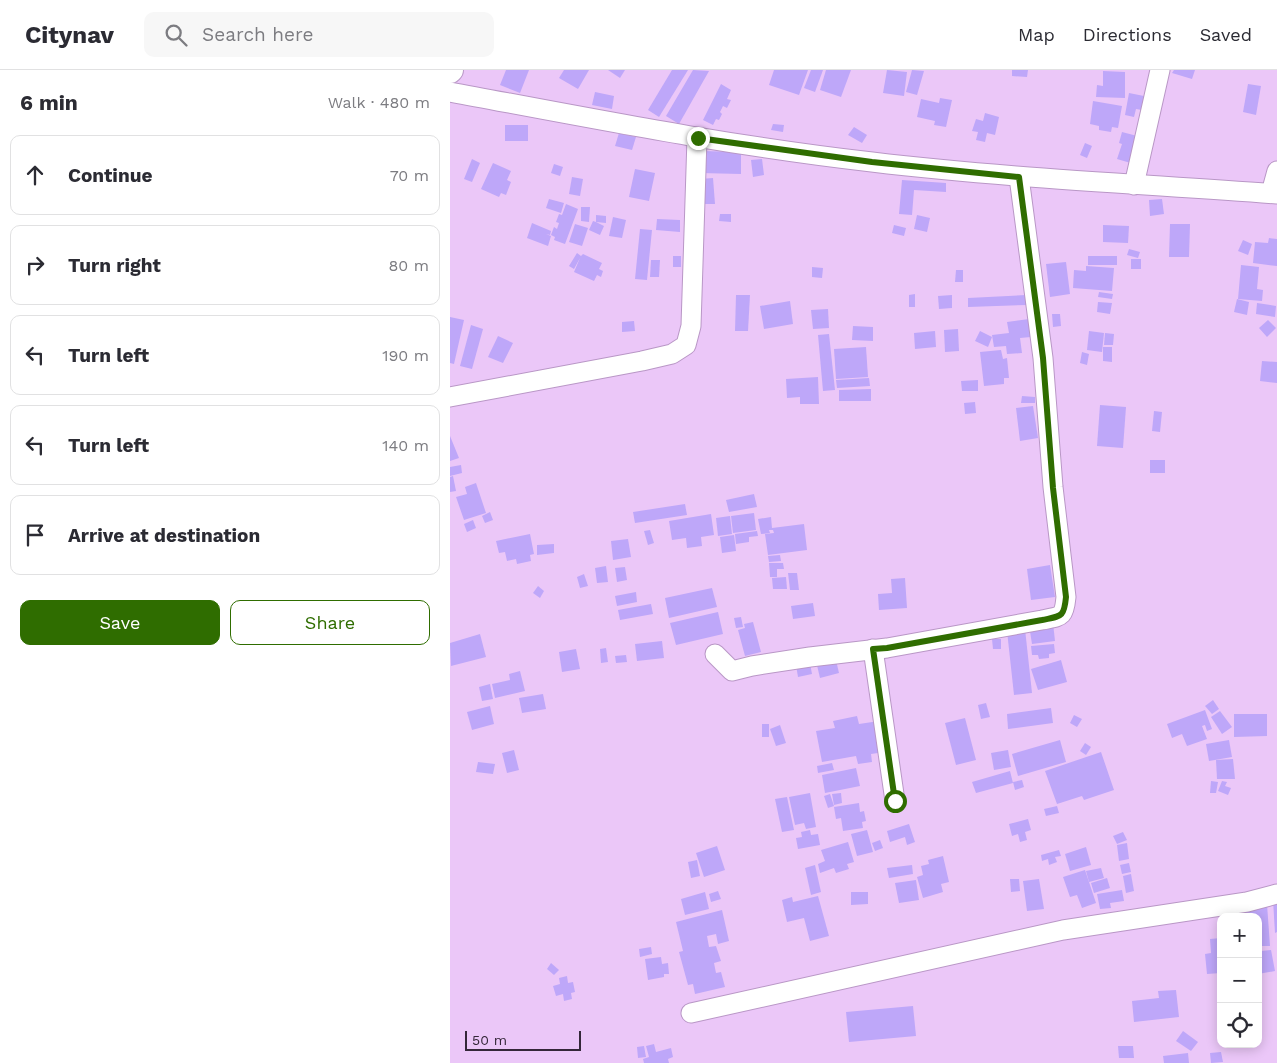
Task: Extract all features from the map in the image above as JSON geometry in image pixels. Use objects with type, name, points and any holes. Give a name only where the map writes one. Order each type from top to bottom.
[{"type":"street","points":[[1134,184],[1160,70]]},
{"type":"street","points":[[450,92],[698,138],[872,162],[1019,177],[1274,194],[1277,171]]},
{"type":"street","points":[[450,397],[642,361],[672,354],[686,345],[691,326],[698,138]]},
{"type":"street","points":[[715,654],[732,671],[752,666],[887,648],[1042,620],[1060,616],[1065,611],[1066,597],[1053,488],[1043,358],[1019,177]]},
{"type":"street","points":[[873,649],[895,801]]},
{"type":"street","points":[[691,1013],[1062,930],[1247,902],[1277,894]]},
{"type":"building","points":[[506,70],[529,70],[520,93],[500,85]]},
{"type":"building","points":[[564,70],[589,70],[578,89],[559,78]]},
{"type":"building","points":[[608,70],[625,70],[620,78]]},
{"type":"building","points":[[672,70],[688,70],[659,117],[648,110]]},
{"type":"building","points":[[693,70],[709,71],[679,124],[666,116]]},
{"type":"building","points":[[774,70],[808,70],[799,95],[769,85]]},
{"type":"building","points":[[811,70],[823,70],[815,92],[804,88]]},
{"type":"building","points":[[826,70],[851,70],[841,97],[820,90]]},
{"type":"building","points":[[887,70],[907,72],[904,96],[883,93]]},
{"type":"building","points":[[912,70],[924,71],[917,95],[906,92]]},
{"type":"building","points":[[1012,70],[1028,70],[1027,77],[1012,76]]},
{"type":"building","points":[[1174,70],[1195,70],[1192,79],[1172,73]]},
{"type":"building","points":[[1103,71],[1125,72],[1125,98],[1096,97],[1097,85],[1103,86]]},
{"type":"building","points":[[721,84],[731,90],[727,99],[731,100],[727,108],[723,106],[719,120],[716,119],[713,125],[703,120]]},
{"type":"building","points":[[1248,84],[1261,86],[1256,115],[1243,112]]},
{"type":"building","points":[[595,92],[614,96],[612,109],[592,105]]},
{"type":"building","points":[[1129,93],[1144,96],[1142,110],[1136,109],[1134,117],[1125,115]]},
{"type":"building","points":[[940,98],[952,100],[946,127],[934,125],[935,121],[917,117],[921,99],[939,103]]},
{"type":"building","points":[[1093,101],[1122,106],[1118,128],[1112,127],[1111,132],[1099,130],[1099,126],[1090,124]]},
{"type":"building","points":[[985,113],[999,117],[995,135],[987,133],[985,142],[976,140],[978,132],[972,131],[976,119],[983,121]]},
{"type":"building","points":[[773,124],[784,125],[783,132],[771,130]]},
{"type":"building","points":[[505,125],[528,125],[528,141],[505,141]]},
{"type":"building","points":[[854,127],[867,135],[862,143],[848,135]]},
{"type":"building","points":[[1122,132],[1141,137],[1134,164],[1117,159],[1122,144],[1119,143]]},
{"type":"building","points":[[619,133],[636,137],[632,150],[615,146]]},
{"type":"building","points":[[1085,143],[1092,146],[1087,158],[1080,155]]},
{"type":"building","points":[[701,151],[741,152],[741,174],[700,173]]},
{"type":"building","points":[[472,159],[480,163],[472,182],[464,179]]},
{"type":"building","points":[[762,159],[764,175],[753,177],[751,160]]},
{"type":"building","points":[[493,163],[511,171],[507,180],[511,182],[506,195],[501,193],[499,197],[481,189]]},
{"type":"building","points":[[554,164],[563,167],[560,176],[551,173]]},
{"type":"building","points":[[635,169],[655,173],[649,201],[629,197]]},
{"type":"building","points":[[572,177],[583,179],[580,196],[569,194]]},
{"type":"building","points":[[713,178],[715,204],[701,204],[700,179]]},
{"type":"building","points":[[902,180],[946,183],[946,192],[914,190],[912,215],[899,214]]},
{"type":"building","points":[[549,199],[564,203],[561,213],[546,208]]},
{"type":"building","points":[[1162,199],[1164,214],[1150,216],[1149,200]]},
{"type":"building","points":[[566,204],[578,209],[565,244],[554,240],[555,237],[551,235],[554,227],[557,229],[559,223],[556,222],[559,214],[562,215]]},
{"type":"building","points":[[581,207],[590,207],[589,222],[581,221]]},
{"type":"building","points":[[720,214],[731,214],[731,222],[719,221]]},
{"type":"building","points":[[596,215],[606,216],[606,223],[596,222]]},
{"type":"building","points":[[917,215],[930,218],[927,232],[914,229]]},
{"type":"building","points":[[613,217],[626,220],[622,238],[609,236]]},
{"type":"building","points":[[657,219],[680,220],[680,232],[656,230]]},
{"type":"building","points":[[593,221],[604,226],[600,235],[589,230]]},
{"type":"building","points":[[532,223],[551,231],[550,235],[546,234],[551,236],[548,246],[527,238]]},
{"type":"building","points":[[575,224],[588,228],[582,246],[569,242]]},
{"type":"building","points":[[1170,224],[1190,224],[1189,257],[1169,257]]},
{"type":"building","points":[[894,225],[906,228],[904,236],[892,233]]},
{"type":"building","points":[[1103,225],[1129,226],[1128,243],[1103,242]]},
{"type":"building","points":[[640,229],[652,230],[647,280],[635,279]]},
{"type":"building","points":[[1269,238],[1277,239],[1277,266],[1253,263],[1255,242],[1268,243]]},
{"type":"building","points":[[1243,240],[1252,244],[1248,255],[1238,251]]},
{"type":"building","points":[[1129,249],[1140,252],[1138,258],[1127,255]]},
{"type":"building","points":[[577,253],[602,263],[599,269],[603,271],[601,277],[597,275],[594,281],[574,272],[580,258],[574,269],[569,266]]},
{"type":"building","points":[[673,256],[681,256],[681,267],[673,267]]},
{"type":"building","points":[[1088,256],[1117,256],[1117,265],[1088,265]]},
{"type":"building","points":[[1131,259],[1141,259],[1141,269],[1131,269]]},
{"type":"building","points":[[651,260],[660,260],[659,277],[650,277]]},
{"type":"building","points":[[1066,262],[1070,294],[1050,297],[1046,264]]},
{"type":"building","points":[[1241,265],[1259,267],[1257,289],[1263,290],[1262,301],[1238,299]]},
{"type":"building","points":[[1086,266],[1114,268],[1112,291],[1073,288],[1074,270],[1086,271]]},
{"type":"building","points":[[812,267],[823,268],[822,278],[812,277]]},
{"type":"building","points":[[956,270],[963,270],[963,282],[955,282]]},
{"type":"building","points":[[1099,292],[1113,294],[1112,299],[1098,297]]},
{"type":"building","points":[[915,294],[915,307],[909,307],[909,295]]},
{"type":"building","points":[[736,295],[750,295],[748,331],[735,331]]},
{"type":"building","points":[[952,295],[952,308],[939,309],[938,296]]},
{"type":"building","points":[[1026,295],[1027,305],[968,307],[968,298]]},
{"type":"building","points":[[1237,299],[1249,302],[1247,315],[1234,312]]},
{"type":"building","points":[[790,301],[793,324],[764,329],[760,306]]},
{"type":"building","points":[[1098,302],[1112,303],[1110,314],[1097,312]]},
{"type":"building","points":[[1257,303],[1276,306],[1275,317],[1256,314]]},
{"type":"building","points":[[828,309],[829,328],[813,329],[811,310]]},
{"type":"building","points":[[1052,314],[1060,314],[1061,326],[1053,327]]},
{"type":"building","points":[[450,317],[464,320],[454,364],[450,363]]},
{"type":"building","points":[[1029,319],[1031,337],[1020,338],[1022,353],[1007,354],[1006,346],[994,347],[992,335],[1009,333],[1007,322]]},
{"type":"building","points":[[1268,320],[1276,328],[1267,337],[1259,328]]},
{"type":"building","points":[[634,321],[635,331],[622,332],[622,322]]},
{"type":"building","points":[[471,325],[483,329],[472,369],[460,366]]},
{"type":"building","points":[[853,326],[873,327],[873,341],[852,340]]},
{"type":"building","points":[[958,329],[959,351],[945,352],[944,330]]},
{"type":"building","points":[[935,331],[936,347],[915,349],[914,333]]},
{"type":"building","points":[[980,331],[992,337],[988,347],[975,341]]},
{"type":"building","points":[[1089,331],[1104,333],[1102,352],[1087,350]]},
{"type":"building","points":[[1105,333],[1114,334],[1113,345],[1104,345]]},
{"type":"building","points":[[829,334],[835,390],[823,391],[818,335]]},
{"type":"building","points":[[498,336],[513,343],[503,363],[488,357]]},
{"type":"building","points":[[866,347],[868,377],[836,379],[834,349]]},
{"type":"building","points":[[1103,347],[1112,347],[1112,362],[1103,361]]},
{"type":"building","points":[[1001,350],[1003,359],[1007,358],[1009,378],[1004,378],[1004,384],[984,386],[980,352]]},
{"type":"building","points":[[1082,352],[1089,354],[1087,365],[1080,363]]},
{"type":"building","points":[[1262,361],[1277,362],[1277,383],[1260,381]]},
{"type":"building","points":[[818,377],[819,404],[800,404],[800,397],[787,398],[786,379]]},
{"type":"building","points":[[869,378],[870,386],[837,388],[836,380]]},
{"type":"building","points":[[978,380],[978,391],[962,391],[961,381]]},
{"type":"building","points":[[871,389],[871,401],[839,401],[839,390]]},
{"type":"building","points":[[1022,396],[1035,397],[1035,403],[1021,403]]},
{"type":"building","points":[[975,402],[976,413],[965,414],[964,403]]},
{"type":"building","points":[[1100,405],[1126,407],[1123,448],[1097,446]]},
{"type":"building","points":[[1033,406],[1038,438],[1020,441],[1016,408]]},
{"type":"building","points":[[1154,411],[1162,412],[1160,432],[1152,431]]},
{"type":"building","points":[[450,436],[459,458],[450,461]]},
{"type":"building","points":[[1150,460],[1165,460],[1165,473],[1150,473]]},
{"type":"building","points":[[461,465],[462,473],[450,476],[450,467]]},
{"type":"building","points":[[453,476],[456,491],[450,492],[450,477]]},
{"type":"building","points":[[476,483],[486,513],[464,520],[456,497],[467,494],[465,487]]},
{"type":"building","points":[[754,494],[757,507],[729,512],[726,500]]},
{"type":"building","points":[[685,504],[687,515],[635,523],[633,512]]},
{"type":"building","points":[[490,512],[493,520],[485,523],[482,516]]},
{"type":"building","points":[[754,513],[756,530],[733,533],[731,516]]},
{"type":"building","points":[[711,514],[714,535],[701,537],[702,546],[687,548],[686,538],[672,540],[669,521]]},
{"type":"building","points":[[730,516],[732,534],[718,536],[716,518]]},
{"type":"building","points":[[771,517],[772,528],[804,524],[807,550],[768,555],[765,534],[774,533],[773,530],[769,530],[770,533],[761,534],[758,519]]},
{"type":"building","points":[[473,520],[476,528],[467,532],[464,524]]},
{"type":"building","points":[[650,530],[654,543],[648,545],[644,531]]},
{"type":"building","points":[[757,531],[758,536],[749,537],[749,542],[736,544],[735,534]]},
{"type":"building","points":[[530,534],[534,554],[530,555],[531,561],[517,564],[516,559],[507,561],[505,552],[499,553],[496,541]]},
{"type":"building","points":[[734,535],[736,551],[722,553],[720,537]]},
{"type":"building","points":[[628,539],[631,557],[613,560],[611,541]]},
{"type":"building","points":[[554,544],[554,553],[537,555],[537,545]]},
{"type":"building","points":[[780,555],[781,561],[769,562],[768,556]]},
{"type":"building","points":[[769,563],[783,563],[784,569],[777,569],[777,577],[770,577]]},
{"type":"building","points":[[1050,565],[1055,597],[1031,600],[1027,569]]},
{"type":"building","points":[[606,566],[608,582],[597,583],[595,568]]},
{"type":"building","points":[[625,567],[627,580],[617,582],[615,568]]},
{"type":"building","points":[[788,573],[797,573],[799,590],[790,590]]},
{"type":"building","points":[[584,574],[588,586],[580,588],[577,577]]},
{"type":"building","points":[[786,577],[787,589],[773,589],[772,578]]},
{"type":"building","points":[[905,578],[907,608],[879,610],[878,594],[892,593],[891,579]]},
{"type":"building","points":[[538,586],[544,591],[540,598],[533,593]]},
{"type":"building","points":[[712,588],[717,607],[669,618],[665,598]]},
{"type":"building","points":[[636,592],[637,602],[617,606],[615,596]]},
{"type":"building","points":[[813,603],[815,616],[793,619],[791,606]]},
{"type":"building","points":[[651,604],[653,614],[620,620],[618,610]]},
{"type":"building","points":[[718,612],[723,634],[676,645],[670,623]]},
{"type":"building","points":[[741,617],[743,627],[736,628],[734,618]]},
{"type":"building","points":[[753,622],[761,652],[745,656],[738,630],[745,628],[744,624]]},
{"type":"building","points":[[1053,623],[1055,641],[1032,644],[1029,625]]},
{"type":"building","points":[[1025,629],[1032,693],[1014,695],[1007,631]]},
{"type":"building","points":[[480,634],[486,657],[451,666],[450,643]]},
{"type":"building","points":[[992,639],[1001,639],[1001,649],[993,649]]},
{"type":"building","points":[[662,641],[664,658],[637,661],[635,644]]},
{"type":"building","points":[[1054,644],[1055,653],[1049,654],[1049,658],[1039,659],[1038,655],[1032,655],[1031,646]]},
{"type":"building","points":[[606,648],[608,662],[601,663],[600,649]]},
{"type":"building","points":[[576,649],[580,669],[562,672],[559,652]]},
{"type":"building","points":[[626,655],[627,662],[616,663],[615,656]]},
{"type":"building","points":[[835,656],[839,673],[820,678],[816,661]]},
{"type":"building","points":[[1061,660],[1067,682],[1038,690],[1031,669]]},
{"type":"building","points":[[810,663],[812,674],[798,677],[796,665]]},
{"type":"building","points":[[520,671],[525,691],[495,698],[492,684],[510,680],[509,674]]},
{"type":"building","points":[[490,684],[493,699],[482,701],[479,687]]},
{"type":"building","points":[[543,694],[546,709],[522,713],[519,698]]},
{"type":"building","points":[[1213,700],[1219,709],[1212,714],[1205,706]]},
{"type":"building","points":[[986,703],[990,717],[981,719],[978,705]]},
{"type":"building","points":[[490,706],[494,724],[472,730],[467,712]]},
{"type":"building","points":[[1051,708],[1053,723],[1008,729],[1007,714]]},
{"type":"building","points":[[1205,710],[1212,729],[1207,731],[1205,725],[1202,726],[1207,739],[1187,746],[1182,734],[1172,738],[1167,724]]},
{"type":"building","points":[[1220,711],[1232,727],[1222,734],[1211,717]]},
{"type":"building","points":[[1234,714],[1267,714],[1267,736],[1234,737]]},
{"type":"building","points":[[1074,715],[1082,719],[1077,727],[1070,723]]},
{"type":"building","points":[[857,716],[859,724],[879,721],[885,752],[871,754],[872,762],[858,764],[856,756],[822,762],[816,731],[835,728],[833,721]]},
{"type":"building","points":[[965,718],[976,760],[956,765],[945,723]]},
{"type":"building","points":[[762,724],[769,724],[769,737],[762,737]]},
{"type":"building","points":[[780,725],[786,743],[776,746],[770,729]]},
{"type":"building","points":[[1060,740],[1066,762],[1018,776],[1012,754]]},
{"type":"building","points":[[1229,740],[1232,757],[1209,761],[1206,744]]},
{"type":"building","points":[[1085,743],[1091,747],[1086,755],[1080,751]]},
{"type":"building","points":[[514,750],[519,770],[507,773],[502,753]]},
{"type":"building","points":[[1008,750],[1011,767],[994,770],[991,753]]},
{"type":"building","points":[[1101,752],[1114,790],[1084,800],[1082,796],[1057,804],[1045,771]]},
{"type":"building","points":[[1233,759],[1235,779],[1217,779],[1216,760]]},
{"type":"building","points":[[478,762],[495,764],[493,774],[476,772]]},
{"type":"building","points":[[832,763],[834,770],[818,773],[817,766]]},
{"type":"building","points":[[856,768],[860,786],[825,793],[822,775]]},
{"type":"building","points":[[1010,771],[1013,783],[976,793],[972,782]]},
{"type":"building","points":[[1022,780],[1024,787],[1015,790],[1013,782]]},
{"type":"building","points":[[1211,781],[1218,782],[1216,793],[1210,793]]},
{"type":"building","points":[[1222,781],[1227,782],[1225,786],[1231,788],[1228,795],[1218,791]]},
{"type":"building","points":[[810,793],[816,827],[806,829],[804,823],[795,825],[789,797]]},
{"type":"building","points":[[841,793],[842,803],[834,805],[832,794]]},
{"type":"building","points":[[830,794],[834,806],[828,808],[824,796]]},
{"type":"building","points":[[787,797],[794,830],[782,832],[775,799]]},
{"type":"building","points":[[859,803],[860,812],[864,811],[866,821],[862,822],[863,828],[843,831],[841,818],[836,819],[834,807]]},
{"type":"building","points":[[1057,806],[1059,813],[1046,816],[1044,809]]},
{"type":"building","points":[[1028,819],[1031,830],[1025,832],[1027,840],[1020,842],[1018,834],[1012,836],[1009,824]]},
{"type":"building","points":[[909,824],[915,842],[907,845],[905,837],[890,842],[887,831]]},
{"type":"building","points":[[810,830],[811,835],[818,834],[820,845],[798,849],[796,838],[802,837],[801,832]]},
{"type":"building","points":[[867,830],[873,852],[857,856],[851,834]]},
{"type":"building","points":[[1123,832],[1127,840],[1117,844],[1113,836]]},
{"type":"building","points":[[880,840],[883,848],[875,851],[872,843]]},
{"type":"building","points":[[848,842],[854,862],[847,864],[849,869],[836,873],[834,868],[820,873],[818,864],[825,861],[821,850]]},
{"type":"building","points":[[1127,843],[1129,859],[1119,861],[1117,845]]},
{"type":"building","points":[[717,846],[725,870],[704,877],[696,853]]},
{"type":"building","points":[[1086,847],[1091,865],[1070,871],[1065,854]]},
{"type":"building","points":[[1059,850],[1061,856],[1055,857],[1057,862],[1049,865],[1048,859],[1042,861],[1041,855]]},
{"type":"building","points":[[943,856],[949,882],[941,884],[943,892],[923,898],[917,877],[923,875],[921,866],[929,864],[928,860]]},
{"type":"building","points":[[697,860],[700,876],[691,878],[688,862]]},
{"type":"building","points":[[1129,863],[1131,872],[1122,874],[1120,865]]},
{"type":"building","points":[[815,865],[821,892],[811,895],[805,868]]},
{"type":"building","points":[[912,865],[913,874],[889,878],[887,868]]},
{"type":"building","points":[[1101,868],[1104,878],[1089,882],[1086,871]]},
{"type":"building","points":[[1085,870],[1096,903],[1082,908],[1077,895],[1070,897],[1063,877]]},
{"type":"building","points":[[1131,874],[1134,891],[1126,893],[1123,876]]},
{"type":"building","points":[[1107,878],[1110,888],[1094,893],[1091,883]]},
{"type":"building","points":[[1010,879],[1019,879],[1020,891],[1011,892]]},
{"type":"building","points":[[1039,879],[1044,909],[1027,911],[1023,881]]},
{"type":"building","points":[[916,880],[919,900],[899,903],[895,883]]},
{"type":"building","points":[[1122,890],[1124,901],[1110,903],[1111,908],[1100,909],[1097,894]]},
{"type":"building","points":[[718,891],[721,899],[711,902],[709,894]]},
{"type":"building","points":[[705,892],[709,909],[685,915],[681,899]]},
{"type":"building","points":[[851,892],[868,892],[868,904],[851,905]]},
{"type":"building","points":[[818,896],[829,936],[810,941],[804,918],[787,922],[782,900],[792,897],[793,902]]},
{"type":"building","points":[[1277,899],[1277,932],[1275,933],[1273,900]]},
{"type":"building","points":[[1267,904],[1270,946],[1262,946],[1262,913],[1241,913],[1240,906]]},
{"type":"building","points":[[722,910],[729,941],[718,944],[716,934],[707,936],[709,947],[716,946],[721,961],[714,963],[716,973],[721,972],[725,987],[695,994],[693,984],[688,985],[679,952],[683,951],[676,922]]},
{"type":"building","points":[[1217,938],[1217,973],[1207,974],[1205,954],[1211,953],[1210,939]]},
{"type":"building","points":[[651,947],[652,954],[640,957],[639,949]]},
{"type":"building","points":[[1271,950],[1275,971],[1262,973],[1262,951]]},
{"type":"building","points":[[661,957],[662,964],[668,963],[669,974],[664,974],[664,977],[648,980],[645,959]]},
{"type":"building","points":[[551,963],[559,970],[554,975],[547,969]]},
{"type":"building","points":[[567,976],[568,983],[573,982],[575,992],[571,993],[572,999],[564,1001],[563,994],[556,996],[553,986],[560,984],[559,978]]},
{"type":"building","points":[[1176,990],[1179,1017],[1134,1022],[1132,1001],[1159,998],[1158,991]]},
{"type":"building","points":[[913,1006],[916,1036],[849,1042],[846,1012]]},
{"type":"building","points":[[1183,1031],[1198,1042],[1191,1051],[1176,1041]]},
{"type":"building","points":[[654,1044],[656,1052],[671,1048],[673,1057],[668,1059],[669,1063],[644,1063],[643,1059],[649,1057],[646,1046]]},
{"type":"building","points":[[644,1046],[646,1057],[638,1058],[637,1047]]},
{"type":"building","points":[[1118,1046],[1133,1046],[1134,1058],[1119,1058]]},
{"type":"building","points":[[1221,1052],[1223,1062],[1211,1063],[1210,1053]]},
{"type":"building","points":[[1188,1053],[1189,1063],[1164,1063],[1163,1056]]},
{"type":"route","points":[[698,138],[872,162],[1019,177],[1043,358],[1053,488],[1066,597],[1065,611],[1060,616],[1042,620],[873,649],[895,801]]}]
